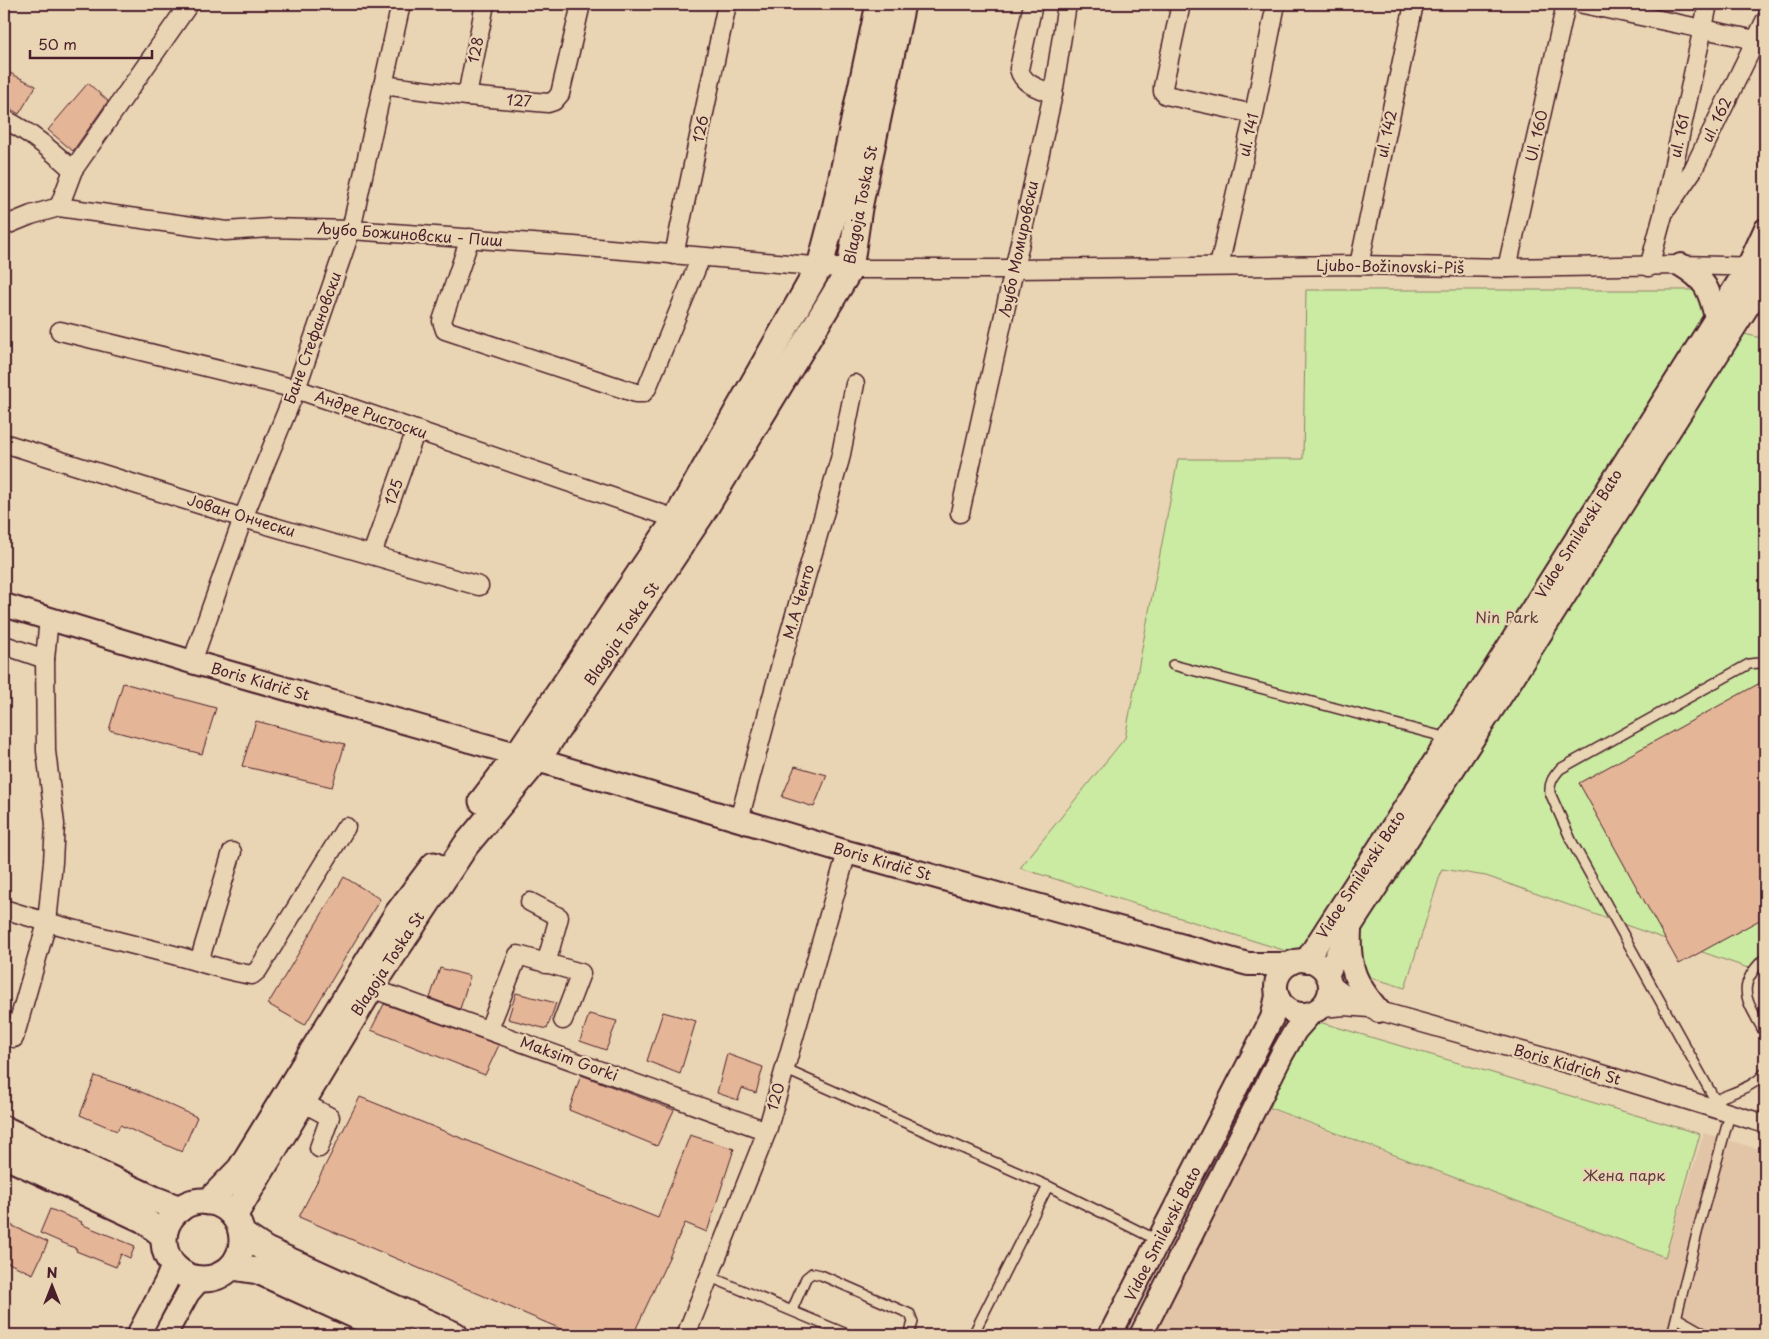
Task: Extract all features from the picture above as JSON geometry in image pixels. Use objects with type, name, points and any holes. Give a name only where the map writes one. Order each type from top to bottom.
[{"type":"main road","name":"Blagoja Toska St","points":[[208,1202],[240,1169],[398,914],[527,757],[676,518],[820,266],[835,209],[879,4]]},
{"type":"main road","name":"Blagoja Toska St","points":[[238,1225],[302,1102],[371,988],[527,757],[702,515],[850,269],[859,208],[902,4]]},
{"type":"main road","points":[[4,1129],[154,1199],[180,1209]]},
{"type":"main road","points":[[4,1155],[144,1220],[164,1236]]},
{"type":"main road","points":[[238,1225],[241,1252],[232,1267],[217,1277],[200,1279],[185,1275],[173,1265],[166,1252],[164,1236],[169,1221],[180,1209],[198,1202],[208,1202],[222,1206],[238,1225],[266,1250],[455,1335]]},
{"type":"main road","points":[[232,1267],[258,1271],[398,1335]]},
{"type":"street","points":[[59,207],[72,170],[189,4]]},
{"type":"street","name":"Бане Стефановски","points":[[192,662],[243,518],[296,389],[351,230],[401,4]]},
{"type":"street","name":"128","points":[[467,96],[485,4]]},
{"type":"street","name":"127","points":[[384,85],[467,96],[548,103],[554,101],[560,94],[581,4]]},
{"type":"street","name":"126","points":[[674,255],[728,4]]},
{"type":"street","points":[[1033,4],[1018,69],[1020,76],[1025,82],[1053,94]]},
{"type":"street","name":"Љубо Момировски","points":[[960,513],[1053,94],[1067,4]]},
{"type":"street","points":[[1181,4],[1163,92],[1166,95],[1254,114]]},
{"type":"street","name":"ul. 141","points":[[1219,266],[1254,114],[1276,4]]},
{"type":"street","name":"ul. 142","points":[[1359,265],[1414,4]]},
{"type":"street","name":"Ul. 160","points":[[1507,268],[1566,4]]},
{"type":"street","points":[[1583,4],[1756,40]]},
{"type":"street","name":"ul. 161","points":[[1649,267],[1663,215],[1708,4]]},
{"type":"street","name":"ul. 162","points":[[1663,215],[1693,170],[1765,21]]},
{"type":"street","points":[[4,119],[48,146],[72,170]]},
{"type":"street","name":"Љубо Божиновски - Пиш","points":[[4,226],[31,215],[59,207],[226,231],[270,228],[351,230],[850,269]]},
{"type":"street","name":"Vidoe Smilevski Bato","points":[[1328,979],[1350,927],[1516,673],[1759,271],[1765,230]]},
{"type":"street","points":[[470,238],[442,321],[445,330],[636,393],[643,393],[647,388],[701,257]]},
{"type":"street","name":"Ljubo-Božinovski-Piš","points":[[850,269],[1359,265],[1507,268],[1681,265],[1759,271]]},
{"type":"street","points":[[1681,265],[1696,274],[1706,286],[1711,295],[1716,317]]},
{"type":"street","name":"Vidoe Smilevski Bato","points":[[1297,962],[1449,739],[1716,317],[1759,271]]},
{"type":"street","name":"Андре Ристоски","points":[[60,331],[296,389],[676,518]]},
{"type":"street","name":"М.А Ченто","points":[[739,820],[785,649],[840,459],[855,384]]},
{"type":"street","name":"125","points":[[372,554],[416,430]]},
{"type":"street","name":"Јован Ончески","points":[[4,443],[243,518],[479,586]]},
{"type":"street","name":"Boris Kidrič St","points":[[4,605],[192,662],[527,757]]},
{"type":"street","points":[[14,1038],[47,923],[55,824],[46,751],[45,659],[49,618]]},
{"type":"street","points":[[4,645],[45,659]]},
{"type":"street","name":"Boris Kirdič St","points":[[527,757],[847,852],[1248,964],[1297,962]]},
{"type":"street","points":[[4,909],[47,923],[233,972],[252,975],[258,970],[346,827]]},
{"type":"street","points":[[199,962],[232,852]]},
{"type":"street","name":"120","points":[[686,1335],[767,1130],[847,852]]},
{"type":"street","points":[[530,902],[559,917],[546,964]]},
{"type":"street","points":[[1350,927],[1349,950],[1353,972],[1374,1010]]},
{"type":"street","points":[[489,1029],[518,955],[580,973],[563,1020]]},
{"type":"street","points":[[1297,962],[1314,963],[1328,979],[1329,992],[1326,1001],[1315,1010],[1300,1014],[1290,1011],[1282,1005],[1276,993],[1277,979],[1281,970],[1297,962]]},
{"type":"street","name":"Boris Kirdič St","points":[[1248,964],[1276,993]]},
{"type":"street","name":"Boris Kidrich St","points":[[1328,979],[1348,998],[1374,1010]]},
{"type":"street","name":"Maksim Gorki","points":[[371,988],[767,1130]]},
{"type":"street","name":"Vidoe Smilevski Bato","points":[[1110,1335],[1272,1018],[1276,993]]},
{"type":"street","name":"Boris Kidrich St","points":[[1315,1010],[1345,1006],[1374,1010],[1720,1108],[1765,1124]]},
{"type":"street","name":"Vidoe Smilevski Bato","points":[[1141,1335],[1282,1054],[1295,1031],[1315,1010]]},
{"type":"street","points":[[302,1102],[330,1118],[319,1148]]},
{"type":"street","points":[[138,1335],[173,1265]]},
{"type":"street","points":[[165,1335],[188,1293],[200,1279]]},
{"type":"lane","points":[[1672,1335],[1698,1229],[1720,1108],[1572,842],[1550,793],[1550,786],[1553,777],[1568,764],[1749,664],[1758,663],[1765,665]]},
{"type":"lane","points":[[1173,665],[1449,739]]},
{"type":"lane","points":[[1765,958],[1753,969],[1746,982],[1746,997],[1765,1034]]},
{"type":"lane","points":[[784,1069],[1048,1186],[1159,1242]]},
{"type":"lane","points":[[1720,1108],[1763,1076],[1765,1072]]},
{"type":"lane","points":[[973,1335],[1048,1186]]},
{"type":"lane","points":[[792,1310],[806,1278],[812,1273],[821,1275],[910,1314],[913,1322],[908,1335]]},
{"type":"lane","points":[[708,1276],[849,1335]]},
{"type":"lane","points":[[1677,1318],[1707,1335]]},
{"type":"shaded area","points":[[1266,1108],[1665,1257],[1704,1133],[1765,1151],[1765,1335],[1154,1335]]},
{"type":"green space","name":"Nin Park","points":[[1306,290],[1737,290],[1736,332],[1765,339],[1765,974],[1486,876],[1442,869],[1405,988],[1020,868],[1125,738],[1178,459],[1303,459]]},
{"type":"green space","name":"Жена парк","points":[[1309,1019],[1700,1134],[1665,1257],[1270,1108]]},
{"type":"building","points":[[4,70],[36,86],[19,114],[4,105]]},
{"type":"building","points":[[88,83],[108,101],[73,151],[48,130]]},
{"type":"building","points":[[123,683],[216,708],[202,754],[109,730]]},
{"type":"building","points":[[1760,683],[1765,693],[1765,917],[1679,964],[1579,783]]},
{"type":"building","points":[[256,721],[345,744],[332,787],[242,766]]},
{"type":"building","points":[[795,766],[827,775],[814,807],[782,797]]},
{"type":"building","points":[[344,877],[380,899],[305,1025],[268,1004]]},
{"type":"building","points":[[440,968],[470,976],[460,1009],[430,998]]},
{"type":"building","points":[[516,993],[556,1003],[547,1029],[508,1019]]},
{"type":"building","points":[[384,1004],[499,1045],[485,1075],[371,1030]]},
{"type":"building","points":[[663,1012],[696,1021],[680,1074],[647,1061]]},
{"type":"building","points":[[589,1014],[617,1021],[606,1050],[580,1041]]},
{"type":"building","points":[[727,1054],[763,1067],[756,1093],[742,1088],[738,1100],[717,1093]]},
{"type":"building","points":[[581,1075],[674,1110],[657,1146],[569,1110]]},
{"type":"building","points":[[95,1076],[137,1090],[197,1117],[182,1152],[120,1125],[117,1131],[80,1115]]},
{"type":"building","points":[[360,1097],[658,1218],[690,1135],[734,1149],[707,1232],[685,1223],[633,1335],[575,1335],[299,1217]]},
{"type":"building","points":[[50,1209],[135,1246],[130,1258],[121,1254],[116,1267],[76,1251],[77,1249],[40,1233]]},
{"type":"building","points":[[4,1222],[48,1242],[33,1274],[4,1261]]}]
